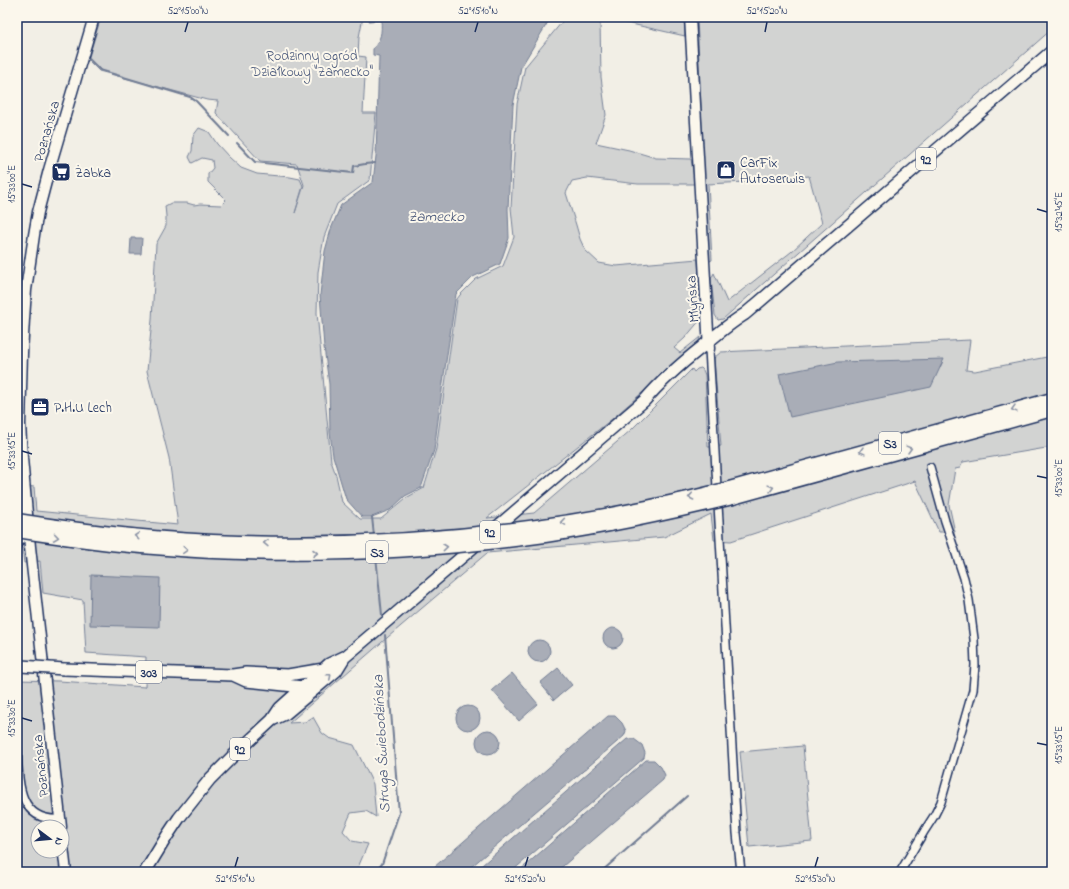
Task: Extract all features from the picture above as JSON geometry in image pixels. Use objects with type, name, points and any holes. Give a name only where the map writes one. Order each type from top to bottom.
[{"type":"highway","name":"S3","points":[[23,531],[81,541],[210,552],[241,553],[400,551],[508,541],[580,530],[672,512],[731,493],[1052,399]]},
{"type":"highway","name":"S3","points":[[17,520],[118,534],[212,541],[331,543],[438,537],[545,525],[698,496],[731,493],[1052,410]]},
{"type":"main road","name":"92","points":[[272,720],[285,714],[324,669],[330,664],[346,656],[645,400],[659,384],[709,345],[729,324],[745,314],[1052,51]]},
{"type":"main road","name":"92","points":[[146,872],[167,836],[199,792],[233,756],[272,720],[280,708],[336,671],[346,656]]},
{"type":"main road","name":"303","points":[[19,666],[233,675],[246,672],[288,674],[324,669]]},
{"type":"main road","points":[[288,674],[296,677],[306,691]]},
{"type":"main road","name":"303","points":[[233,675],[246,680],[266,682],[306,691]]},
{"type":"main road","points":[[276,684],[280,694],[280,708]]},
{"type":"street","name":"Poznańska","points":[[59,819],[23,531],[20,424],[22,358],[30,258],[38,212],[94,17]]},
{"type":"street","name":"Młyńska","points":[[690,17],[737,833],[741,872]]},
{"type":"street","points":[[900,872],[941,802],[973,690],[975,665],[974,639],[969,600],[964,578],[930,467]]},
{"type":"street","points":[[17,545],[23,531]]},
{"type":"street","points":[[17,744],[21,792],[27,807],[36,814],[49,819]]},
{"type":"street","points":[[64,859],[66,872]]},
{"type":"green space","name":"Rodzinny Ogród Działkowy \"Zamecko\"","points":[[101,17],[363,17],[359,37],[358,56],[366,57],[363,113],[376,113],[370,180],[337,204],[324,237],[318,272],[317,313],[331,461],[336,475],[342,502],[360,519],[381,519],[406,498],[424,488],[436,449],[457,299],[476,279],[503,266],[514,237],[511,208],[517,104],[525,67],[566,17],[600,21],[601,77],[606,115],[596,143],[629,150],[656,158],[691,159],[695,184],[638,184],[587,178],[572,181],[566,193],[580,239],[585,250],[599,263],[616,266],[698,259],[701,319],[685,338],[674,348],[680,353],[700,337],[698,344],[612,419],[487,518],[534,513],[631,430],[692,369],[694,372],[701,368],[705,375],[708,447],[721,446],[714,358],[721,352],[970,340],[966,370],[975,371],[1052,356],[1052,447],[963,462],[960,468],[955,469],[949,505],[955,532],[939,532],[915,481],[731,541],[714,540],[711,514],[664,537],[487,553],[289,723],[305,722],[313,717],[322,733],[329,738],[354,745],[373,784],[376,817],[366,811],[351,813],[343,831],[352,841],[368,844],[356,872],[17,872],[17,680],[59,681],[145,687],[146,657],[86,653],[83,600],[43,593],[40,561],[24,563],[21,544],[17,544],[17,485],[34,487],[36,511],[178,525],[169,458],[147,371],[152,320],[156,244],[166,226],[165,206],[171,203],[221,205],[226,200],[208,182],[208,174],[213,168],[212,160],[202,158],[192,163],[189,157],[192,151],[193,136],[199,128],[209,132],[217,144],[241,168],[257,174],[300,179],[303,186],[295,213],[304,185],[297,164],[260,161],[216,113],[218,101],[207,100],[99,71],[88,60]]},
{"type":"green space","points":[[600,17],[684,17],[685,36]]},
{"type":"green space","points":[[697,17],[1052,17],[1052,29],[723,319],[718,320],[715,315],[711,279],[714,273],[727,302],[791,252],[822,223],[809,176],[765,181],[708,184],[712,260],[708,262]]},
{"type":"green space","points":[[803,746],[812,841],[749,847],[740,752]]},
{"type":"water","name":"Zamecko","points":[[370,17],[551,17],[521,67],[513,105],[508,209],[509,238],[500,264],[473,277],[456,294],[434,450],[421,488],[405,496],[390,510],[372,517],[362,517],[346,499],[333,456],[330,432],[329,384],[324,347],[320,295],[325,251],[331,229],[341,205],[373,182],[376,156],[379,56],[373,55],[373,49],[378,42],[381,32],[381,20],[369,21]]},
{"type":"water","points":[[131,238],[142,238],[141,254],[130,254]]},
{"type":"water","points":[[944,359],[931,387],[790,417],[779,374],[838,362]]},
{"type":"water","points":[[91,575],[160,578],[159,627],[90,625]]},
{"type":"water","points":[[613,628],[620,631],[623,638],[620,645],[613,648],[606,645],[603,638],[606,631]]},
{"type":"water","points":[[539,640],[547,643],[550,651],[547,659],[539,662],[531,659],[528,651],[531,643]]},
{"type":"water","points":[[558,668],[572,685],[554,700],[540,683]]},
{"type":"water","points":[[512,673],[538,704],[519,721],[492,690]]},
{"type":"water","points":[[468,706],[476,710],[480,718],[476,726],[468,730],[460,726],[456,718],[460,710]]},
{"type":"water","points":[[608,716],[615,716],[622,723],[626,731],[624,736],[465,872],[432,872],[433,868]]},
{"type":"water","points":[[488,730],[496,734],[500,742],[496,750],[488,754],[480,750],[476,742],[480,734]]},
{"type":"water","points":[[627,739],[634,739],[642,745],[645,753],[644,758],[511,872],[474,872]]},
{"type":"water","points":[[646,760],[654,760],[661,767],[665,775],[663,780],[556,872],[518,872]]},
{"type":"waterway","points":[[89,59],[100,70],[190,97],[196,101],[229,136]]},
{"type":"waterway","points":[[237,143],[255,162],[353,173],[354,166],[375,163]]},
{"type":"waterway","name":"Struga Świebodzińska","points":[[372,517],[374,536]]},
{"type":"waterway","name":"Struga Świebodzińska","points":[[376,556],[382,615]]},
{"type":"waterway","name":"Struga Świebodzińska","points":[[375,872],[382,864],[399,813],[385,635]]},
{"type":"waterway","points":[[601,872],[687,796]]},
{"type":"place","name":"CarFix Autoserwis","points":[[726,170]]},
{"type":"place","name":"Żabka","points":[[61,172]]},
{"type":"place","name":"P.H.U Lech","points":[[40,407]]}]
